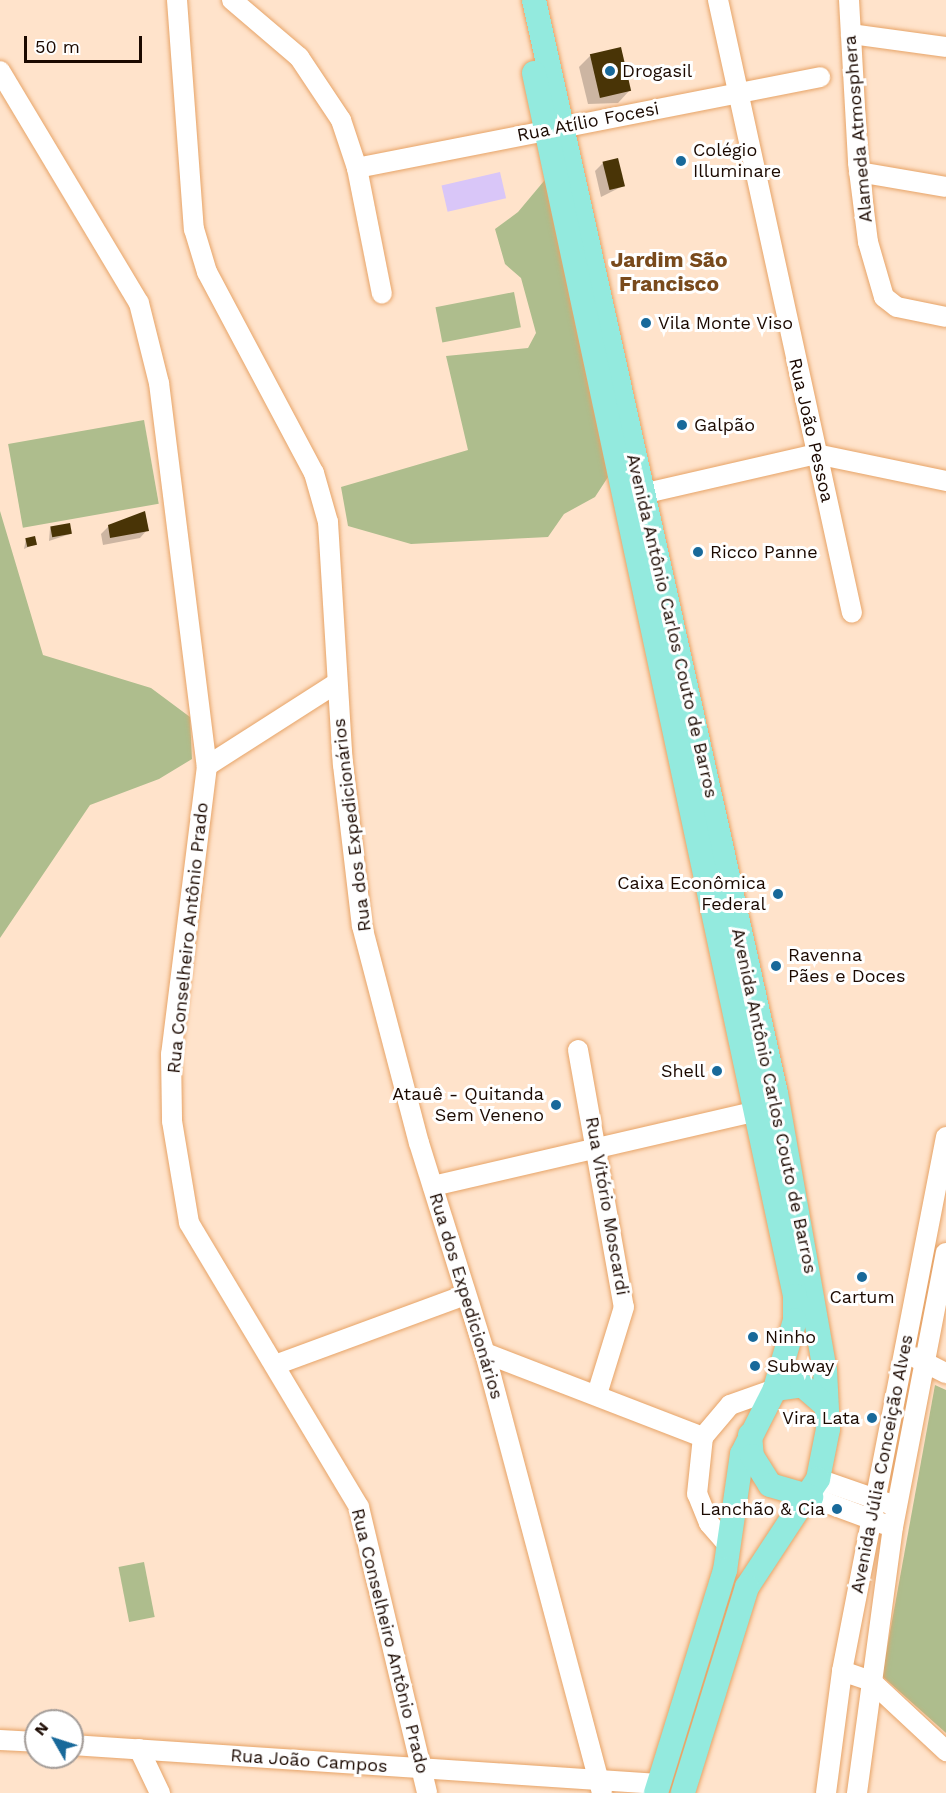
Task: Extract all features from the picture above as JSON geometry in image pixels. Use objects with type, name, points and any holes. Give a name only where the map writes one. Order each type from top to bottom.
[{"type":"main road","name":"Avenida Antônio Carlos Couto de Barros","points":[[519,0],[554,128],[642,494],[803,1226],[819,1313],[826,1406],[814,1488]]},
{"type":"main road","name":"Avenida Antônio Carlos Couto de Barros","points":[[534,0],[554,128],[795,1296],[795,1320],[775,1389],[750,1433],[736,1476],[728,1545],[657,1789]]},
{"type":"main road","points":[[775,1389],[802,1385],[826,1406]]},
{"type":"main road","points":[[750,1433],[752,1456],[770,1485],[814,1488]]},
{"type":"main road","points":[[683,1793],[747,1587],[769,1547],[814,1488]]},
{"type":"street","name":"Rua dos Expedicionários","points":[[177,0],[194,229],[207,272],[314,473],[328,522],[337,683],[362,926],[433,1186],[485,1353],[601,1787]]},
{"type":"street","points":[[232,0],[299,57],[340,120],[357,168],[382,294]]},
{"type":"street","name":"Rua João Pessoa","points":[[718,0],[736,93],[852,613]]},
{"type":"street","name":"Alameda Atmosphera","points":[[849,0],[859,172],[868,242],[884,297],[897,307],[946,317]]},
{"type":"street","points":[[851,34],[946,47]]},
{"type":"street","name":"Rua Conselheiro Antônio Prado","points":[[0,71],[139,303],[159,383],[207,766],[171,1054],[172,1121],[189,1223],[278,1364],[359,1507],[427,1793]]},
{"type":"street","name":"Rua Atílio Focesi","points":[[357,168],[820,77]]},
{"type":"street","points":[[859,172],[946,187]]},
{"type":"street","points":[[642,494],[816,454],[946,481]]},
{"type":"street","points":[[207,766],[337,683]]},
{"type":"street","name":"Rua Vitório Moscardi","points":[[578,1050],[598,1149],[624,1307],[597,1395]]},
{"type":"street","points":[[433,1186],[758,1112]]},
{"type":"street","name":"Avenida Júlia Conceição Alves","points":[[826,1793],[842,1671],[946,1141]]},
{"type":"street","name":"Avenida Júlia Conceição Alves","points":[[857,1793],[893,1527],[923,1361],[946,1253]]},
{"type":"street","points":[[278,1364],[466,1295]]},
{"type":"street","points":[[903,1352],[946,1373]]},
{"type":"street","points":[[485,1353],[703,1437]]},
{"type":"street","points":[[728,1545],[709,1523],[697,1494],[703,1437],[730,1405],[775,1389]]},
{"type":"street","points":[[814,1488],[877,1500],[898,1507]]},
{"type":"street","points":[[814,1488],[872,1520],[893,1527]]},
{"type":"street","points":[[842,1671],[871,1681],[946,1750]]},
{"type":"street","points":[[0,1740],[24,1741]]},
{"type":"street","name":"Rua João Campos","points":[[84,1746],[423,1770],[601,1787],[657,1789]]},
{"type":"street","points":[[139,1749],[160,1793]]},
{"type":"green space","points":[[549,175],[610,474],[595,497],[564,514],[548,537],[411,544],[348,526],[341,487],[468,450],[446,356],[528,348],[536,333],[521,278],[505,264],[495,229],[518,212]]},
{"type":"green space","points":[[514,292],[521,327],[442,343],[435,307]]},
{"type":"green space","points":[[144,420],[159,504],[23,528],[8,444]]},
{"type":"green space","points":[[0,511],[43,655],[151,688],[190,717],[192,759],[159,779],[90,805],[0,938]]},
{"type":"green space","points":[[935,1385],[946,1390],[946,1733],[882,1676]]},
{"type":"green space","points":[[144,1562],[155,1617],[129,1622],[118,1567]]},
{"type":"shaded area","points":[[500,172],[506,198],[448,212],[442,185]]},
{"type":"building","name":"Drogasil","points":[[621,47],[631,91],[600,98],[590,54]]},
{"type":"building","points":[[618,158],[625,186],[609,190],[602,162]]},
{"type":"building","points":[[145,511],[149,531],[110,538],[108,525]]},
{"type":"building","points":[[70,523],[72,534],[52,537],[50,526]]},
{"type":"building","points":[[35,536],[37,545],[27,547],[25,538]]},
{"type":"place","name":"Drogasil","points":[[610,71]]},
{"type":"place","name":"Colégio Illuminare","points":[[681,161]]},
{"type":"place","name":"Vila Monte Viso","points":[[646,323]]},
{"type":"place","name":"Galpão","points":[[682,425]]},
{"type":"place","name":"Ricco Panne","points":[[698,552]]},
{"type":"place","name":"Caixa Econômica Federal","points":[[778,894]]},
{"type":"place","name":"Ravenna Pães e Doces","points":[[776,966]]},
{"type":"place","name":"Shell","points":[[717,1071]]},
{"type":"place","name":"Atauê - Quitanda Sem Veneno","points":[[556,1105]]},
{"type":"place","name":"Cartum","points":[[862,1277]]},
{"type":"place","name":"Ninho","points":[[753,1337]]},
{"type":"place","name":"Subway","points":[[755,1366]]},
{"type":"place","name":"Vira Lata","points":[[872,1418]]},
{"type":"place","name":"Lanchão & Cia","points":[[837,1509]]},
{"type":"district","name":"Jardim São Francisco","points":[[669,272]]}]
